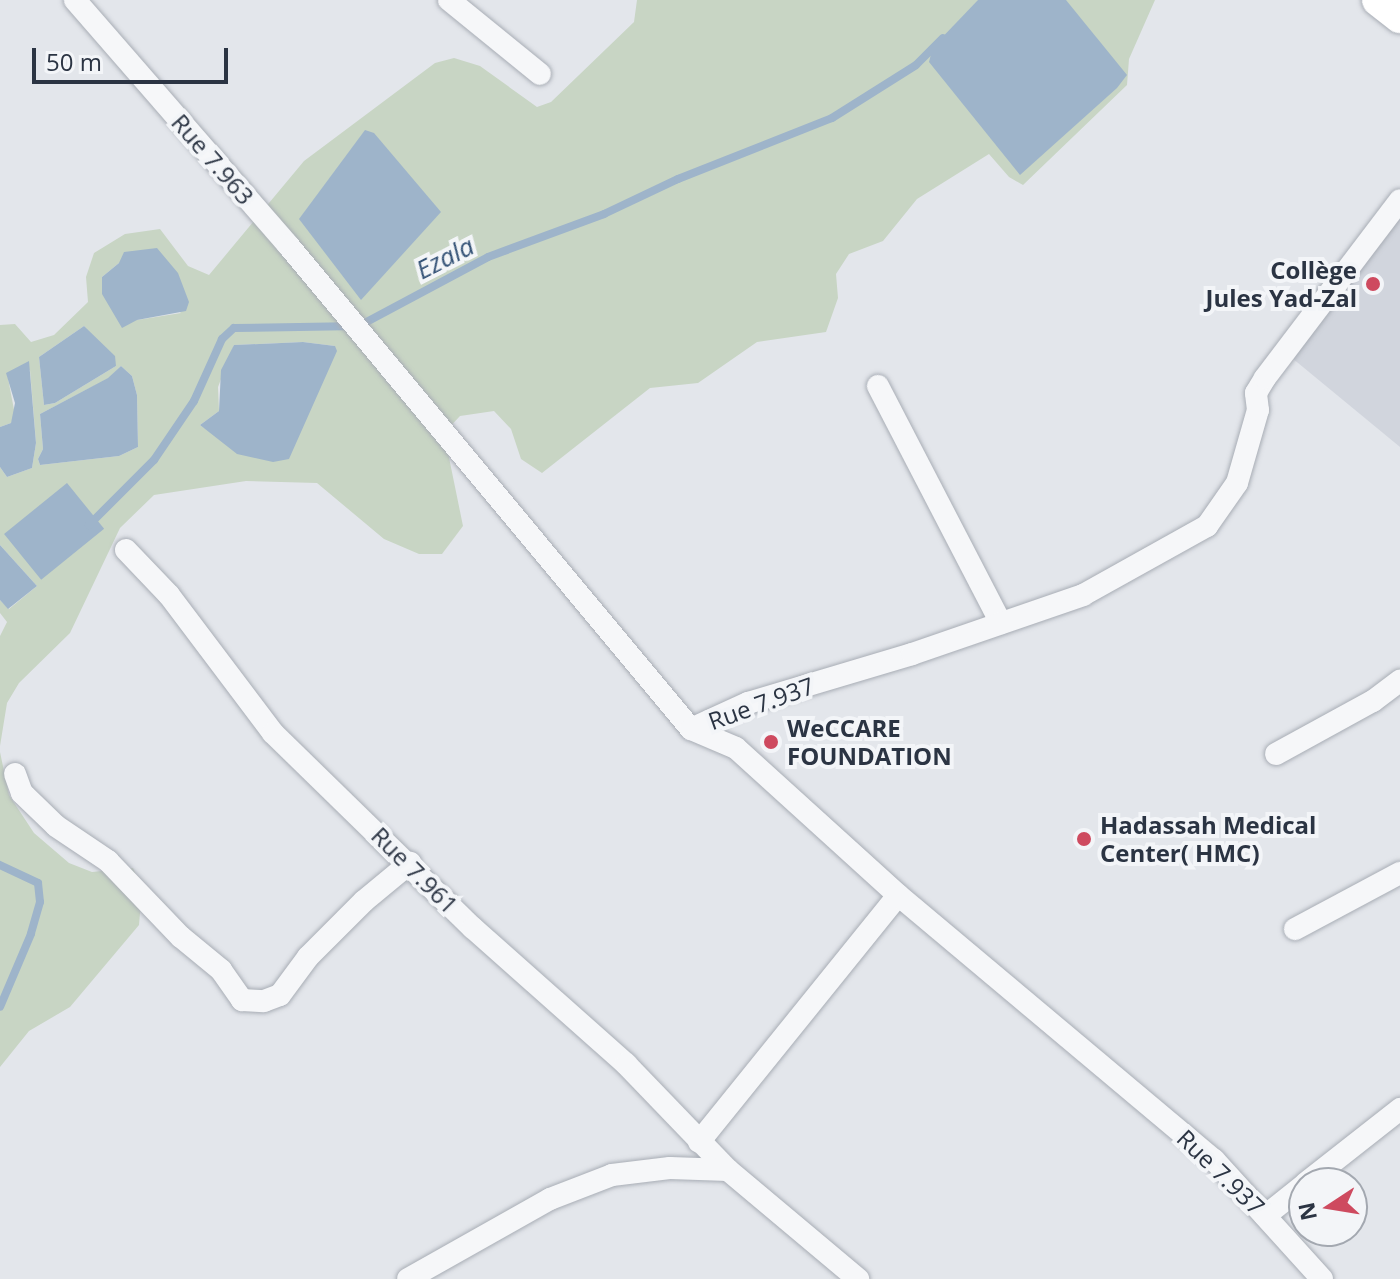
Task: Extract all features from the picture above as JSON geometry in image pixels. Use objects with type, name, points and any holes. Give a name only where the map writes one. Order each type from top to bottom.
[{"type":"street","name":"Rue 7.963","points":[[75,0],[288,245],[691,729]]},
{"type":"street","points":[[449,0],[540,74]]},
{"type":"street","points":[[1378,0],[1400,17]]},
{"type":"street","name":"Rue 7.937","points":[[691,729],[748,703],[1083,595],[1207,526],[1237,483],[1258,410],[1256,393],[1400,200]]},
{"type":"street","points":[[878,386],[1001,623]]},
{"type":"street","name":"Rue 7.961","points":[[126,550],[169,595],[273,733],[410,863],[473,928],[626,1064],[728,1170],[858,1279]]},
{"type":"street","points":[[1276,754],[1373,701],[1400,681]]},
{"type":"street","name":"Rue 7.937","points":[[691,729],[736,748],[898,895],[1214,1160],[1322,1279]]},
{"type":"street","points":[[15,774],[22,793],[56,826],[108,861],[181,937],[221,970],[242,1000],[264,1001],[280,995],[308,957],[364,901],[410,863]]},
{"type":"street","points":[[1295,929],[1400,873]]},
{"type":"street","points":[[699,1142],[898,895]]},
{"type":"street","points":[[1327,1167],[1400,1109]]},
{"type":"street","points":[[408,1279],[550,1199],[612,1175],[670,1168],[728,1170]]},
{"type":"street","points":[[1265,1216],[1288,1198]]},
{"type":"shaded area","name":"Collège Jules Yad-Zal","points":[[1400,210],[1400,447],[1292,358]]},
{"type":"green space","points":[[637,0],[1155,0],[1129,59],[1127,85],[1023,185],[1009,177],[989,154],[917,199],[883,241],[849,254],[836,274],[838,298],[826,332],[757,342],[698,383],[650,388],[542,473],[521,459],[511,429],[494,411],[460,416],[444,433],[463,526],[442,554],[419,554],[384,539],[317,483],[246,481],[154,495],[120,528],[70,633],[19,683],[7,703],[0,746],[0,636],[7,622],[0,613],[0,600],[9,609],[37,586],[0,545],[0,467],[7,477],[32,468],[36,443],[30,370],[7,373],[15,415],[11,423],[0,427],[0,325],[15,324],[31,342],[54,335],[88,302],[86,277],[94,253],[125,234],[160,229],[188,266],[209,275],[304,161],[435,63],[454,58],[480,66],[537,107],[551,102],[634,22]],"holes":[[[119,263],[181,313],[137,320],[102,277]],[[84,326],[116,366],[55,403],[44,405],[39,357]],[[303,342],[335,346],[219,438],[200,425],[219,411],[218,387],[234,345]],[[121,366],[132,376],[137,395],[138,447],[119,456],[40,465],[38,459],[43,449],[40,414],[109,378]]]},
{"type":"green space","points":[[0,752],[9,795],[34,833],[69,863],[92,872],[133,868],[142,889],[139,925],[70,1007],[29,1031],[0,1067]]},
{"type":"water","points":[[978,0],[1066,0],[1127,75],[1117,88],[1020,175],[929,62],[933,47]]},
{"type":"water","points":[[365,130],[374,133],[441,212],[361,300],[299,219]]},
{"type":"water","points":[[157,248],[178,273],[189,302],[186,311],[137,320],[122,328],[102,294],[102,277],[119,263],[124,252]]},
{"type":"water","points":[[84,326],[115,356],[116,366],[55,403],[44,405],[39,357]]},
{"type":"water","points":[[303,342],[335,346],[337,351],[289,459],[273,462],[237,454],[200,425],[219,411],[221,370],[234,345]]},
{"type":"water","points":[[29,361],[36,443],[32,468],[7,477],[0,467],[0,427],[11,423],[15,403],[6,373]]},
{"type":"water","points":[[121,366],[132,376],[137,395],[138,447],[119,456],[40,465],[38,459],[43,449],[40,414],[108,378]]},
{"type":"water","points":[[67,483],[104,529],[41,580],[4,534]]},
{"type":"water","points":[[0,545],[37,586],[8,609],[0,600]]},
{"type":"waterway","name":"Ezala","points":[[89,525],[154,460],[194,401],[222,339],[234,328],[359,326],[488,257],[604,214],[678,179],[832,118],[916,65],[943,38]]},
{"type":"waterway","name":"Ezala","points":[[0,865],[38,883],[40,902],[31,934],[0,1007]]},
{"type":"place","name":"Collège Jules Yad-Zal","points":[[1373,284]]},
{"type":"place","name":"WeCCARE FOUNDATION","points":[[771,742]]},
{"type":"place","name":"Hadassah Medical Center( HMC)","points":[[1084,839]]}]
